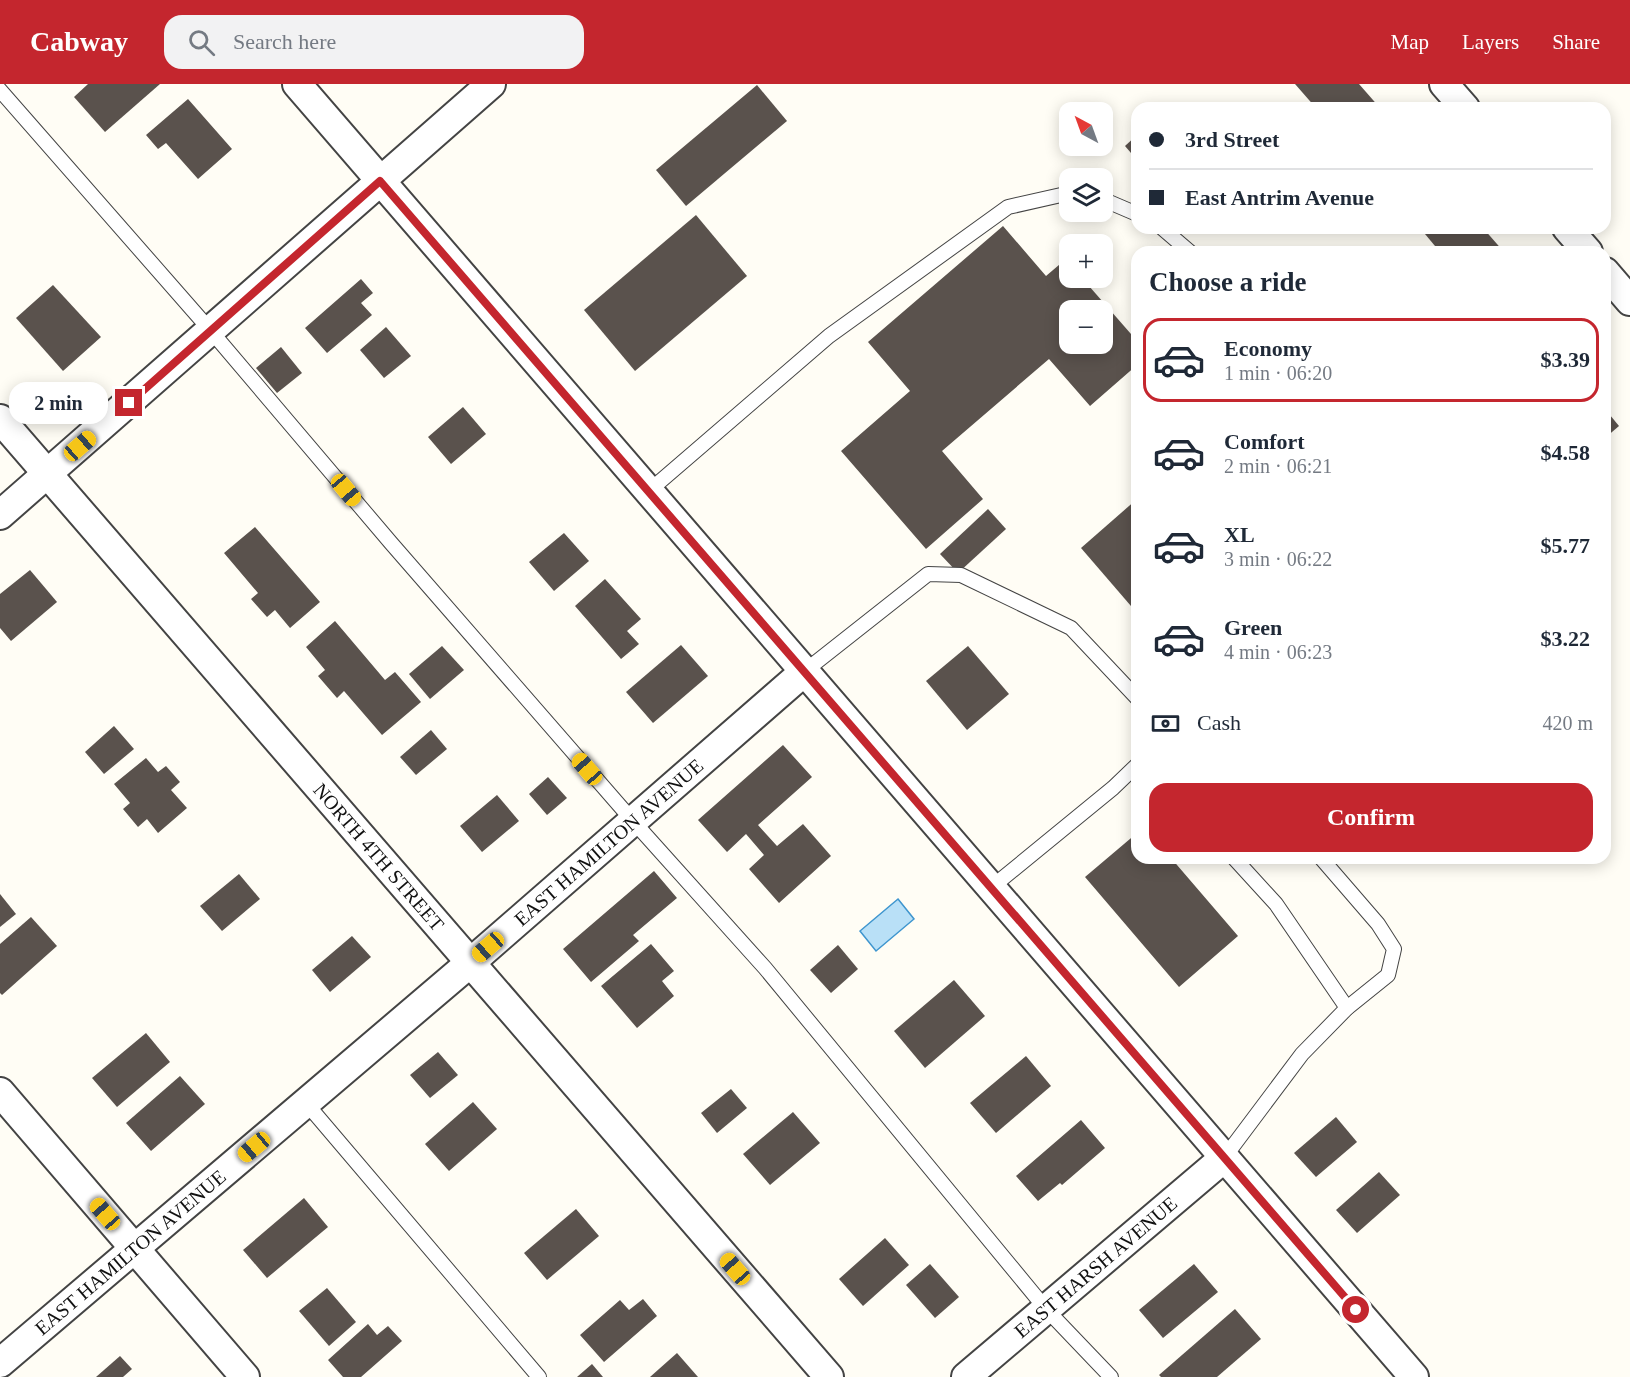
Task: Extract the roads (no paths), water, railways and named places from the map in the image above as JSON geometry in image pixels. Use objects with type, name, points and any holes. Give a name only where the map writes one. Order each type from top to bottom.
[{"type":"street","points":[[297,84],[1414,1377]]},
{"type":"street","points":[[0,515],[491,84]]},
{"type":"street","points":[[1444,84],[1460,102]]},
{"type":"street","points":[[1572,234],[1583,246]]},
{"type":"street","points":[[1611,279],[1630,301]]},
{"type":"street","name":"NORTH 4TH STREET","points":[[0,419],[829,1377]]},
{"type":"street","name":"EAST HAMILTON AVENUE","points":[[0,1363],[470,963],[805,671]]},
{"type":"street","points":[[0,1092],[245,1377]]},
{"type":"street","name":"EAST HARSH AVENUE","points":[[966,1377],[1224,1158]]},
{"type":"lane","points":[[0,90],[633,821],[765,968],[1046,1309],[1111,1377]]},
{"type":"lane","points":[[649,491],[828,336],[1008,207],[1059,195]]},
{"type":"lane","points":[[1113,204],[1131,211]]},
{"type":"lane","points":[[1169,234],[1183,246]]},
{"type":"lane","points":[[805,671],[928,573],[961,575],[1071,628],[1131,692]]},
{"type":"lane","points":[[992,887],[1131,771]]},
{"type":"lane","points":[[1239,864],[1276,904],[1347,1008]]},
{"type":"lane","points":[[1224,1158],[1302,1054],[1347,1008],[1388,975],[1394,949],[1378,924],[1326,864]]},
{"type":"lane","points":[[306,1103],[539,1377]]},
{"type":"water","points":[[898,899],[914,919],[876,951],[860,931]]}]
